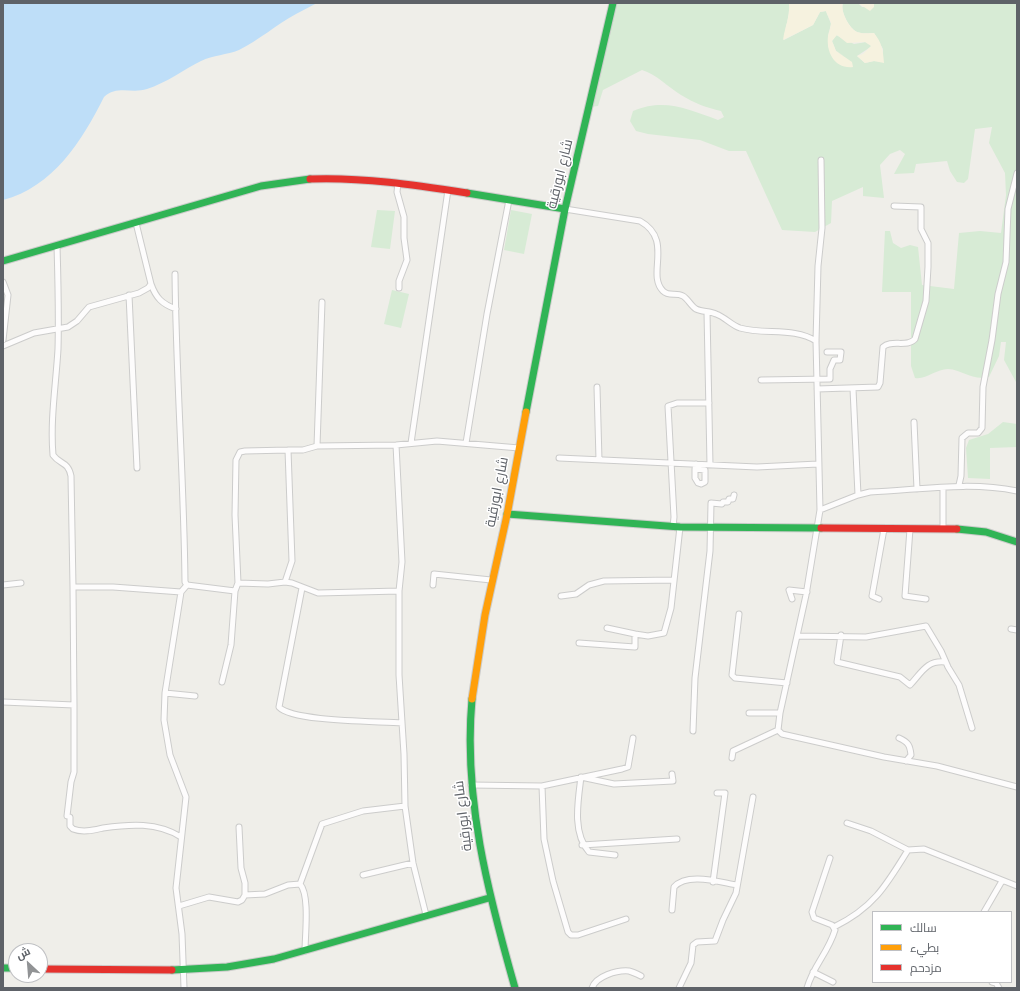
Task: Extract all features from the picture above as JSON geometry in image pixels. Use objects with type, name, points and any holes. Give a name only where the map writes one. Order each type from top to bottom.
[{"type":"main road","name":"شارع ابورقية","points":[[515,988],[489,898],[478,845],[471,785],[469,730],[471,697],[491,580],[507,514],[565,209],[613,3]]},
{"type":"main road","points":[[3,261],[282,181],[336,177],[398,183],[565,209]]},
{"type":"main road","points":[[507,514],[677,527],[818,529],[943,528],[986,532],[1017,542]]},
{"type":"main road","points":[[48,969],[184,970],[227,967],[274,959],[305,951],[489,898]]},
{"type":"street","points":[[778,730],[780,713],[807,592],[820,510],[816,341],[818,266],[822,228],[821,160]]},
{"type":"street","points":[[959,485],[961,476],[962,438],[968,433],[978,433],[982,428],[983,388],[992,340],[998,294],[1006,262],[1008,209],[1017,173]]},
{"type":"street","points":[[398,183],[397,192],[404,217],[404,238],[407,260],[399,281],[399,288]]},
{"type":"street","points":[[411,443],[448,190]]},
{"type":"street","points":[[466,443],[487,314],[509,200]]},
{"type":"street","points":[[817,389],[878,387],[880,383],[882,347],[887,344],[913,341],[926,301],[928,243],[921,229],[921,207],[894,206]]},
{"type":"street","points":[[565,209],[640,221],[650,226],[656,235],[658,260],[657,282],[669,295],[680,294],[685,297],[695,308],[716,314],[738,327],[755,332],[802,334],[816,341]]},
{"type":"street","points":[[136,223],[150,284],[155,296],[165,305],[176,309]]},
{"type":"street","points":[[57,245],[59,329],[55,401],[51,434],[53,455],[65,464],[69,469],[71,476],[73,587],[74,772],[71,782],[67,816],[70,817],[70,826],[73,829],[84,831],[145,825],[165,828],[181,837]]},
{"type":"street","points":[[175,274],[187,585]]},
{"type":"street","points":[[3,282],[8,295],[3,340]]},
{"type":"street","points":[[3,346],[47,329],[59,329],[77,321],[89,307],[143,291],[150,284]]},
{"type":"street","points":[[129,295],[137,468]]},
{"type":"street","points":[[317,446],[322,302]]},
{"type":"street","points":[[707,312],[710,465]]},
{"type":"street","points":[[761,380],[830,379],[830,369],[834,360],[840,360],[841,352],[827,352]]},
{"type":"street","points":[[597,387],[599,460]]},
{"type":"street","points":[[853,389],[858,494]]},
{"type":"street","points":[[607,628],[648,636],[664,632],[671,608],[679,548],[677,527],[674,517],[668,406],[677,403],[709,403]]},
{"type":"street","points":[[914,422],[917,489]]},
{"type":"street","points":[[222,682],[231,645],[235,591],[238,583],[235,514],[236,460],[240,452],[303,450],[317,446],[396,445],[437,441],[519,448]]},
{"type":"street","points":[[396,445],[402,562],[399,591],[405,806],[413,863],[426,915]]},
{"type":"street","points":[[285,582],[292,561],[288,450]]},
{"type":"street","points":[[559,458],[671,463],[696,466],[710,465],[757,467],[818,464]]},
{"type":"street","points":[[820,510],[858,494],[943,488],[959,485],[991,486],[1017,491]]},
{"type":"street","points":[[943,488],[943,528]]},
{"type":"street","points":[[693,731],[695,678],[708,567],[711,503],[722,504],[723,502],[728,502],[729,499],[733,499],[734,495]]},
{"type":"street","points":[[879,599],[872,596],[884,529]]},
{"type":"street","points":[[910,529],[905,596],[926,599]]},
{"type":"street","points":[[433,585],[434,574],[491,580]]},
{"type":"street","points":[[561,596],[576,594],[589,585],[604,581],[674,580]]},
{"type":"street","points":[[3,585],[21,582]]},
{"type":"street","points":[[238,583],[268,584],[285,582],[292,583],[318,593],[399,591]]},
{"type":"street","points":[[187,585],[235,591]]},
{"type":"street","points":[[184,988],[184,970],[176,876],[186,797],[170,755],[164,720],[165,693],[181,592],[187,585]]},
{"type":"street","points":[[73,587],[113,587],[181,592]]},
{"type":"street","points":[[302,588],[279,707],[290,714],[338,720],[402,723]]},
{"type":"street","points":[[792,600],[789,590],[807,592]]},
{"type":"street","points":[[739,614],[732,676],[735,678],[787,682]]},
{"type":"street","points":[[798,636],[841,635],[866,637],[926,626],[959,684],[972,728]]},
{"type":"street","points":[[1011,629],[1017,630]]},
{"type":"street","points":[[579,643],[635,647],[635,634]]},
{"type":"street","points":[[841,635],[837,662],[900,678],[910,685],[930,663],[935,661],[946,662]]},
{"type":"street","points":[[165,693],[195,696]]},
{"type":"street","points":[[3,702],[74,705]]},
{"type":"street","points":[[749,713],[780,713]]},
{"type":"street","points":[[732,758],[733,751],[778,730]]},
{"type":"street","points":[[778,730],[782,734],[906,761],[937,766],[1017,787]]},
{"type":"street","points":[[471,785],[542,786],[628,767],[633,738]]},
{"type":"street","points":[[899,738],[907,742],[910,748],[911,755],[906,761]]},
{"type":"street","points":[[580,778],[614,784],[673,781],[672,774]]},
{"type":"street","points":[[580,778],[578,800],[579,837],[582,844],[589,852],[615,855]]},
{"type":"street","points":[[542,786],[544,839],[553,881],[568,932],[571,935],[578,935],[626,919]]},
{"type":"street","points":[[714,882],[724,792],[717,792]]},
{"type":"street","points":[[679,988],[691,963],[693,945],[697,942],[715,941],[722,920],[736,893],[753,797]]},
{"type":"street","points":[[300,884],[322,824],[363,811],[405,806]]},
{"type":"street","points":[[847,823],[871,831],[908,850],[924,850],[1017,886]]},
{"type":"street","points":[[179,906],[208,897],[240,902],[245,895],[241,868],[239,827]]},
{"type":"street","points":[[582,844],[677,839]]},
{"type":"street","points":[[834,927],[864,909],[887,885],[908,850]]},
{"type":"street","points":[[830,858],[812,912],[814,918],[834,927]]},
{"type":"street","points":[[363,875],[413,863]]},
{"type":"street","points":[[672,910],[672,894],[678,883],[689,879],[737,884]]},
{"type":"street","points":[[985,911],[1002,881]]},
{"type":"street","points":[[245,895],[265,894],[288,885],[300,884]]},
{"type":"street","points":[[300,884],[303,887],[306,903],[305,951]]},
{"type":"street","points":[[807,988],[813,972],[830,945],[835,930],[834,927]]},
{"type":"street","points":[[592,988],[596,981],[620,971],[630,972],[641,976]]},
{"type":"street","points":[[813,972],[833,982]]},
{"type":"green space","points":[[613,3],[789,3],[789,13],[784,40],[813,25],[820,12],[826,11],[831,24],[828,36],[828,47],[844,56],[836,51],[832,41],[836,35],[854,44],[866,42],[872,46],[857,56],[865,63],[874,61],[883,62],[883,49],[874,33],[859,33],[851,27],[844,15],[842,6],[843,3],[858,3],[862,7],[874,7],[874,3],[1017,3],[1017,390],[1016,382],[1004,360],[1006,342],[1001,342],[999,356],[989,377],[978,378],[958,371],[944,369],[923,377],[915,378],[911,366],[911,292],[882,292],[885,231],[890,231],[893,243],[901,248],[910,245],[918,247],[922,285],[954,289],[959,233],[980,231],[1001,233],[1006,195],[1005,173],[989,143],[992,127],[975,129],[968,179],[964,183],[957,182],[950,171],[947,161],[916,164],[914,173],[894,174],[905,154],[900,150],[890,154],[880,165],[884,198],[863,196],[863,187],[832,201],[831,223],[815,232],[782,230],[746,151],[729,151],[700,140],[648,134],[636,131],[630,121],[633,111],[655,105],[676,106],[718,120],[724,117],[721,111],[706,107],[691,100],[676,92],[652,74],[642,70],[603,90],[598,106],[590,107]]},
{"type":"green space","points":[[377,210],[395,211],[390,249],[371,247]]},
{"type":"green space","points":[[511,210],[532,214],[524,254],[504,250]]},
{"type":"green space","points":[[392,290],[409,294],[401,328],[384,324]]},
{"type":"green space","points":[[1003,422],[1017,424],[1017,447],[990,448],[990,479],[968,478],[966,448],[969,440],[988,434]]},
{"type":"sand","points":[[789,3],[843,3],[842,6],[844,15],[854,30],[861,33],[874,33],[877,37],[882,47],[884,63],[874,61],[865,63],[857,56],[863,54],[871,46],[865,42],[847,43],[837,35],[832,41],[836,51],[852,62],[853,67],[847,67],[837,63],[830,54],[828,36],[831,23],[826,11],[820,12],[813,25],[783,40],[788,18]]},
{"type":"sand","points":[[858,3],[874,3],[874,7],[870,11]]},
{"type":"water","points":[[3,3],[317,3],[289,18],[254,42],[239,50],[206,59],[147,89],[136,91],[114,91],[109,93],[104,97],[86,130],[64,160],[37,185],[21,194],[3,200]]},
{"type":"traffic: fast","points":[[565,209],[613,3]]},
{"type":"traffic: fast","points":[[3,261],[261,186],[310,179]]},
{"type":"traffic: fast","points":[[467,193],[565,209],[526,412]]},
{"type":"traffic: fast","points":[[507,514],[680,527],[821,528]]},
{"type":"traffic: fast","points":[[957,529],[986,532],[1017,542]]},
{"type":"traffic: fast","points":[[472,699],[470,736],[471,773],[480,845],[487,881],[515,988]]},
{"type":"traffic: fast","points":[[172,970],[227,967],[274,959],[489,898]]},
{"type":"traffic: fast","points":[[3,968],[8,968]]},
{"type":"traffic: slow","points":[[472,699],[485,615],[507,515],[526,412]]},
{"type":"traffic: jam","points":[[310,179],[369,180],[467,193]]},
{"type":"traffic: jam","points":[[821,528],[957,529]]},
{"type":"traffic: jam","points":[[48,969],[172,970]]}]
